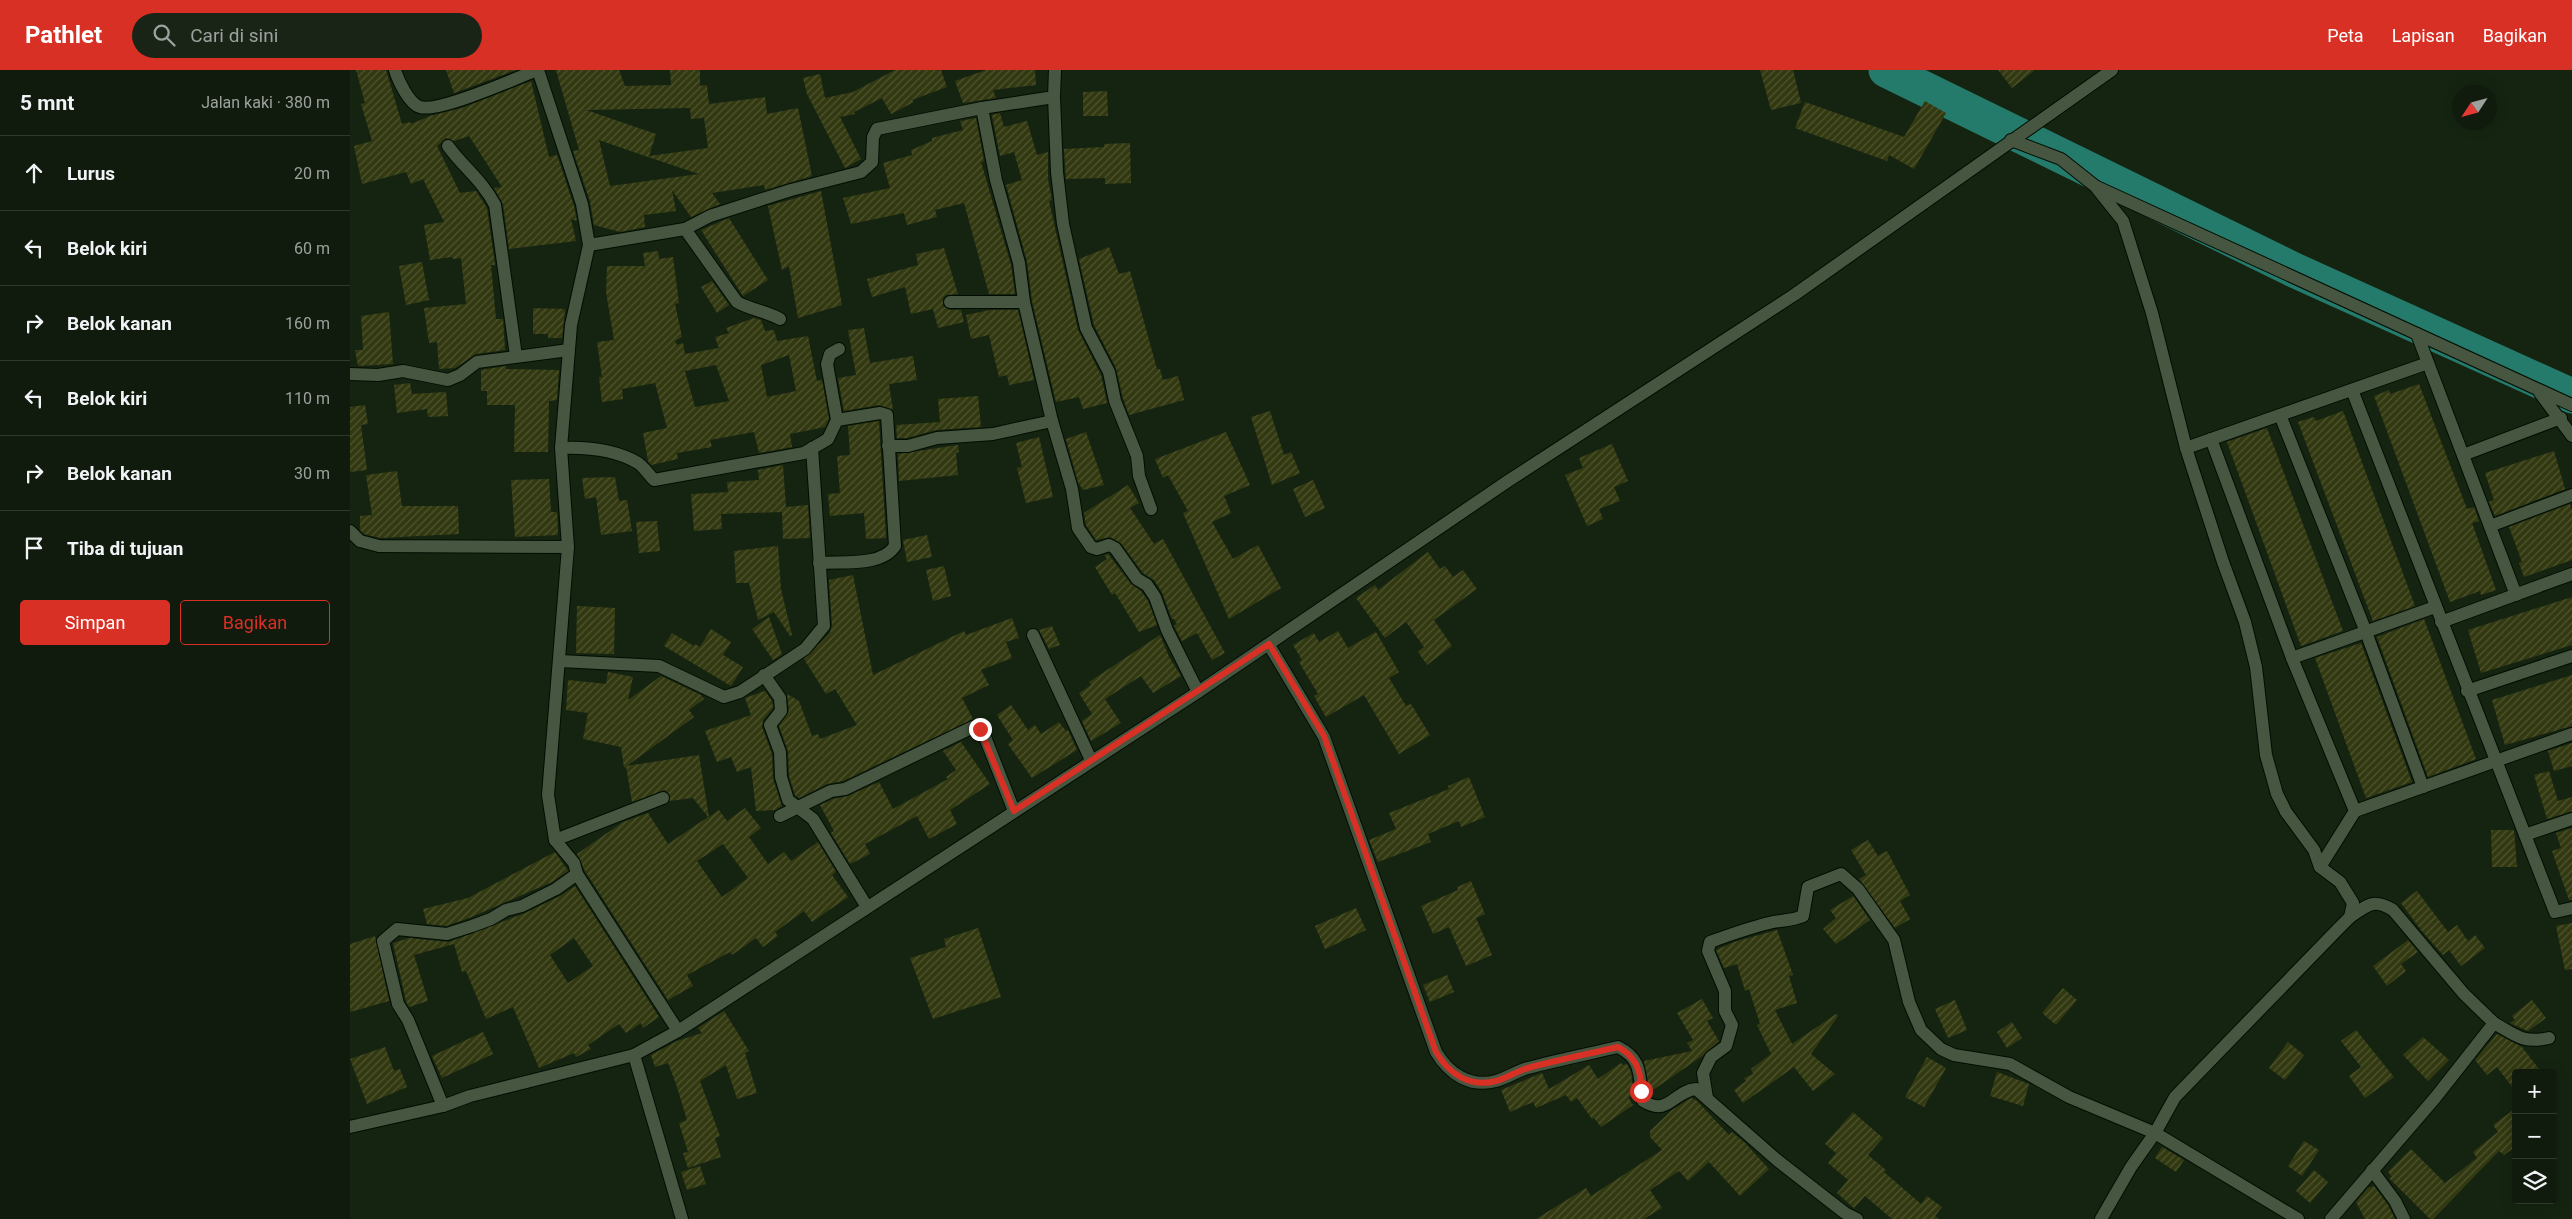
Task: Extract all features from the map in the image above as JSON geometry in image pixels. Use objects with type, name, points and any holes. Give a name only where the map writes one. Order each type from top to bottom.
[{"type":"street","points":[[394,70],[413,103],[424,108],[466,98],[537,70],[582,204],[589,245],[571,325],[569,350],[562,448],[568,547],[548,795],[555,840],[574,863],[577,874],[678,1031]]},
{"type":"street","points":[[1056,70],[1054,97],[1057,172],[1063,224],[1086,328],[1109,372],[1115,401],[1136,456],[1139,476],[1151,509]]},
{"type":"street","points":[[350,1127],[443,1106],[470,1096],[634,1055],[678,1031],[1198,692],[1508,481],[1794,296],[2112,70]]},
{"type":"street","points":[[589,245],[685,229],[710,216],[791,190],[861,172],[872,162],[873,137],[881,127],[1054,97]]},
{"type":"street","points":[[982,108],[996,180],[1020,263],[1024,302],[1052,421],[1072,489],[1078,528],[1091,546],[1097,549],[1109,546],[1116,548],[1137,579],[1147,585],[1155,597],[1167,630],[1198,692]]},
{"type":"street","points":[[2013,139],[2061,159],[2095,186],[2124,221],[2152,313],[2186,448],[2223,562],[2245,622],[2256,667],[2266,755],[2277,794],[2286,812],[2314,850],[2320,867],[2346,888],[2353,902],[2350,917]]},
{"type":"street","points":[[448,146],[458,160],[484,185],[495,205],[516,356]]},
{"type":"street","points":[[2095,186],[2572,406]]},
{"type":"street","points":[[685,229],[737,302],[767,312],[780,319]]},
{"type":"street","points":[[950,302],[1024,302]]},
{"type":"street","points":[[2417,334],[2516,595]]},
{"type":"street","points":[[562,448],[587,447],[638,463],[654,480],[704,469],[804,453],[828,439],[838,420],[827,364],[830,354],[839,349]]},
{"type":"street","points":[[350,374],[378,375],[402,372],[448,380],[460,376],[476,362],[569,350]]},
{"type":"street","points":[[2186,448],[2428,363]]},
{"type":"street","points":[[2352,390],[2467,691],[2555,912],[2572,908]]},
{"type":"street","points":[[2539,391],[2561,418],[2572,436]]},
{"type":"street","points":[[819,563],[880,559],[891,552],[895,546],[887,415],[880,413],[838,420]]},
{"type":"street","points":[[2280,415],[2366,632],[2424,788]]},
{"type":"street","points":[[2463,455],[2561,418]]},
{"type":"street","points":[[888,446],[908,446],[937,438],[993,434],[1052,421]]},
{"type":"street","points":[[2211,439],[2292,658],[2355,811]]},
{"type":"street","points":[[560,661],[659,666],[724,697],[740,692],[805,649],[824,626],[812,448]]},
{"type":"street","points":[[2490,526],[2572,495]]},
{"type":"street","points":[[350,531],[360,541],[378,546],[568,547]]},
{"type":"street","points":[[2441,622],[2572,574]]},
{"type":"street","points":[[2292,658],[2435,607]]},
{"type":"street","points":[[1034,635],[1091,760]]},
{"type":"street","points":[[1269,644],[1324,736],[1436,1052],[1443,1064],[1459,1077],[1474,1082],[1486,1083],[1497,1081],[1526,1068],[1618,1047],[1629,1053],[1638,1066],[1643,1101],[1653,1107],[1672,1102],[1687,1090],[1696,1089],[1777,1160],[1845,1213],[1857,1219]]},
{"type":"street","points":[[2467,691],[2572,656]]},
{"type":"street","points":[[764,675],[780,698],[781,711],[770,725],[780,752],[784,786],[788,800],[813,819],[867,907]]},
{"type":"street","points":[[780,816],[831,792],[874,775],[973,727],[977,727],[983,732],[1014,811]]},
{"type":"street","points":[[2320,867],[2355,811],[2424,788],[2494,760],[2572,734]]},
{"type":"street","points":[[555,840],[663,798]]},
{"type":"street","points":[[2525,835],[2572,819]]},
{"type":"street","points":[[443,1106],[408,1020],[398,1004],[382,946],[383,941],[397,930],[447,934],[472,926],[492,919],[506,910],[522,906],[556,889],[577,874]]},
{"type":"street","points":[[1707,1098],[1703,1073],[1711,1057],[1726,1046],[1732,1025],[1725,1011],[1725,991],[1708,951],[1710,942],[1760,925],[1778,921],[1793,921],[1803,916],[1808,887],[1841,874],[1858,889],[1894,940],[1909,1002],[1921,1030],[1941,1049],[1954,1055],[2010,1064],[2069,1097],[2155,1133],[2298,1219]]},
{"type":"street","points":[[2101,1219],[2131,1167],[2155,1133],[2174,1097],[2350,917],[2372,902],[2382,904],[2393,910],[2464,994],[2494,1022],[2525,1041],[2534,1042],[2549,1038]]},
{"type":"street","points":[[2331,1219],[2435,1098],[2494,1022]]},
{"type":"street","points":[[634,1055],[682,1219]]},
{"type":"street","points":[[2372,1170],[2395,1201],[2404,1219]]},
{"type":"building","points":[[356,70],[386,70],[402,124],[410,122],[411,124],[430,116],[462,108],[531,81],[549,157],[557,155],[574,206],[577,221],[571,219],[576,241],[509,249],[503,204],[494,188],[502,187],[469,136],[454,141],[446,138],[437,146],[460,193],[476,191],[487,208],[495,265],[491,265],[496,319],[503,319],[505,350],[476,354],[455,368],[439,369],[437,342],[429,343],[424,308],[466,304],[461,258],[453,259],[452,257],[430,260],[424,225],[444,222],[423,179],[411,184],[406,172],[362,184],[354,146],[372,141],[361,104],[365,103]]},
{"type":"building","points":[[446,70],[516,70],[454,93]]},
{"type":"building","points":[[556,70],[619,70],[625,86],[671,85],[670,70],[700,70],[700,86],[707,85],[709,104],[765,97],[767,114],[798,108],[812,176],[765,190],[764,185],[712,193],[720,204],[691,217],[672,190],[676,211],[644,215],[645,227],[620,232],[594,225],[590,201],[573,151],[579,150]],"holes":[[[690,108],[691,119],[704,118],[708,148],[649,156],[656,134],[586,110]],[[599,140],[645,156],[699,174],[610,186]]]},
{"type":"building","points":[[895,70],[941,70],[947,87],[912,100],[914,102],[891,114],[882,98],[854,112],[855,114],[840,117],[861,159],[845,168],[807,94],[803,78],[820,74],[825,98],[853,92]]},
{"type":"building","points":[[986,70],[1035,70],[1036,85],[993,90],[996,98],[963,103],[955,81]]},
{"type":"building","points":[[1760,70],[1793,70],[1801,103],[1771,110]]},
{"type":"building","points":[[1998,70],[2035,70],[2012,88]]},
{"type":"building","points":[[1107,91],[1108,116],[1083,116],[1083,92]]},
{"type":"building","points":[[1925,101],[1946,113],[1914,169],[1889,155],[1887,161],[1795,128],[1805,102],[1904,137]]},
{"type":"building","points":[[1000,113],[1004,127],[1027,121],[1037,155],[1048,152],[1048,179],[1052,200],[1049,201],[1078,330],[1101,375],[1107,403],[1083,409],[1079,397],[1056,402],[1032,301],[1027,261],[1006,185],[1022,180],[1014,152],[1000,156],[992,115]]},
{"type":"building","points":[[976,118],[984,161],[981,162],[1011,265],[1015,294],[989,294],[964,203],[935,210],[937,217],[907,225],[904,213],[851,224],[843,198],[890,188],[883,163],[912,155],[911,150],[932,141],[932,138],[963,130],[960,121]]},
{"type":"building","points":[[1130,143],[1131,183],[1105,184],[1105,178],[1066,179],[1064,149],[1104,147],[1104,144]]},
{"type":"building","points":[[821,191],[842,305],[798,318],[789,266],[782,270],[768,206]]},
{"type":"building","points":[[729,218],[768,280],[743,296],[701,230]]},
{"type":"building","points":[[1109,247],[1119,274],[1130,271],[1157,369],[1160,369],[1163,380],[1178,376],[1184,400],[1129,415],[1116,368],[1094,325],[1079,259]]},
{"type":"building","points":[[944,248],[958,294],[946,295],[943,298],[943,306],[950,310],[961,310],[964,322],[938,328],[933,309],[911,314],[905,287],[872,297],[867,279],[918,265],[916,254]]},
{"type":"building","points":[[658,251],[659,259],[673,257],[679,303],[675,304],[682,337],[675,341],[677,345],[683,343],[685,354],[719,348],[715,337],[729,333],[726,328],[754,318],[761,320],[765,331],[774,330],[777,341],[808,336],[817,381],[822,380],[829,419],[825,427],[790,434],[792,447],[759,453],[754,432],[710,440],[712,447],[677,453],[678,459],[651,465],[648,461],[643,433],[667,428],[655,383],[622,389],[623,399],[602,402],[599,377],[602,377],[597,342],[614,340],[606,292],[607,266],[645,266],[643,253]],"holes":[[[789,355],[796,391],[767,397],[761,365]],[[716,365],[729,401],[695,407],[685,371]]]},
{"type":"building","points":[[422,262],[429,300],[406,305],[399,266]]},
{"type":"building","points":[[712,281],[729,305],[717,313],[701,287]]},
{"type":"building","points":[[533,308],[565,309],[562,338],[548,338],[548,334],[533,334]]},
{"type":"building","points":[[990,310],[1018,310],[1034,380],[1009,385],[1007,375],[999,377],[989,335],[971,339],[966,315]]},
{"type":"building","points":[[389,312],[393,364],[358,366],[355,350],[363,350],[361,316]]},
{"type":"building","points":[[864,328],[870,363],[913,356],[917,380],[889,384],[893,410],[879,405],[844,411],[838,378],[856,375],[848,330]]},
{"type":"building","points":[[506,366],[506,369],[559,370],[557,400],[549,401],[548,452],[514,452],[515,405],[487,405],[487,391],[481,391],[481,370]]},
{"type":"building","points":[[410,383],[412,394],[446,392],[448,416],[428,417],[427,409],[397,413],[394,385]]},
{"type":"building","points":[[2419,384],[2467,509],[2474,507],[2479,521],[2472,523],[2496,590],[2481,595],[2480,591],[2450,602],[2374,396],[2389,390],[2390,394]]},
{"type":"building","points":[[978,396],[981,427],[936,430],[907,438],[897,438],[896,425],[940,422],[938,399]]},
{"type":"building","points":[[365,405],[368,424],[361,425],[367,470],[350,472],[350,407]]},
{"type":"building","points":[[1270,411],[1284,455],[1291,452],[1300,473],[1272,485],[1251,417]]},
{"type":"building","points":[[2343,411],[2415,606],[2373,621],[2298,422],[2314,417],[2316,421]]},
{"type":"building","points":[[879,421],[886,538],[866,539],[864,513],[830,516],[828,494],[840,493],[837,456],[850,455],[848,426]]},
{"type":"building","points":[[2267,428],[2343,631],[2301,646],[2227,442]]},
{"type":"building","points":[[1086,432],[1104,485],[1083,490],[1078,482],[1066,439]]},
{"type":"building","points":[[1226,432],[1250,485],[1224,496],[1231,513],[1212,522],[1233,559],[1258,545],[1281,588],[1229,619],[1183,513],[1188,511],[1168,475],[1163,478],[1155,459]]},
{"type":"building","points":[[1039,437],[1053,497],[1026,503],[1017,468],[1022,467],[1016,443]]},
{"type":"building","points":[[1612,444],[1628,481],[1614,487],[1620,501],[1599,509],[1603,519],[1587,526],[1565,475],[1583,468],[1579,458]]},
{"type":"building","points":[[958,445],[959,452],[956,453],[958,475],[899,481],[898,454]]},
{"type":"building","points":[[2554,451],[2565,489],[2495,516],[2489,502],[2494,500],[2485,473]]},
{"type":"building","points":[[783,465],[786,507],[808,505],[810,538],[783,539],[782,512],[721,514],[722,529],[694,531],[691,494],[728,492],[727,482],[759,480],[758,470]]},
{"type":"building","points":[[397,471],[402,506],[458,506],[459,534],[380,538],[364,534],[360,530],[360,516],[372,515],[366,475]]},
{"type":"building","points":[[615,477],[619,501],[627,500],[632,531],[601,535],[596,497],[585,499],[582,478]]},
{"type":"building","points":[[549,479],[551,512],[557,512],[558,535],[515,537],[511,480]]},
{"type":"building","points":[[1313,480],[1325,508],[1305,517],[1293,489]]},
{"type":"building","points":[[1128,485],[1139,503],[1130,508],[1154,544],[1163,539],[1225,653],[1212,660],[1197,633],[1182,641],[1174,626],[1177,624],[1172,619],[1162,592],[1154,580],[1143,573],[1121,543],[1110,537],[1096,540],[1086,525],[1084,513]]},
{"type":"building","points":[[2570,504],[2572,511],[2572,560],[2524,577],[2519,563],[2522,562],[2509,527]]},
{"type":"building","points":[[657,521],[660,551],[639,553],[636,522]]},
{"type":"building","points":[[927,535],[932,557],[907,562],[903,540]]},
{"type":"building","points":[[778,546],[781,589],[792,635],[790,636],[774,612],[758,620],[749,583],[736,583],[734,551]]},
{"type":"building","points":[[1428,552],[1440,569],[1445,566],[1453,577],[1463,570],[1477,589],[1434,620],[1452,646],[1427,665],[1418,652],[1424,647],[1406,622],[1385,638],[1356,598],[1375,585],[1378,590]]},
{"type":"building","points":[[1108,554],[1131,584],[1141,591],[1148,601],[1157,625],[1139,632],[1115,593],[1112,595],[1095,567],[1107,559],[1104,555]]},
{"type":"building","points":[[944,566],[951,596],[933,601],[926,570]]},
{"type":"building","points":[[853,575],[873,675],[964,631],[966,635],[1012,618],[1019,638],[1006,642],[1012,658],[981,670],[989,685],[962,698],[973,719],[843,781],[827,784],[799,798],[795,795],[789,776],[788,751],[779,726],[789,711],[787,694],[799,701],[812,736],[818,734],[820,739],[857,725],[835,689],[826,694],[804,659],[830,633],[832,625],[829,580]]},
{"type":"building","points":[[2572,597],[2572,645],[2481,673],[2468,630]]},
{"type":"building","points":[[577,606],[615,608],[614,654],[576,653]]},
{"type":"building","points":[[769,617],[782,654],[773,660],[752,629]]},
{"type":"building","points":[[2424,619],[2476,759],[2428,777],[2377,637]]},
{"type":"building","points":[[1052,626],[1060,645],[1049,649],[1039,630]]},
{"type":"building","points":[[711,629],[731,642],[723,655],[743,667],[731,686],[664,646],[672,633],[694,646],[695,644],[700,647]]},
{"type":"building","points":[[1338,631],[1348,648],[1376,632],[1399,672],[1389,678],[1406,706],[1411,704],[1430,735],[1399,754],[1364,695],[1326,717],[1314,696],[1318,694],[1299,662],[1302,660],[1293,645],[1314,633],[1319,642]]},
{"type":"building","points":[[1160,635],[1169,657],[1181,676],[1153,693],[1141,676],[1105,699],[1121,723],[1091,741],[1082,721],[1092,714],[1079,693],[1091,685],[1089,682]]},
{"type":"building","points":[[2361,643],[2412,782],[2366,798],[2315,658]]},
{"type":"building","points":[[608,672],[633,677],[628,700],[661,676],[701,695],[704,699],[689,710],[694,717],[624,768],[621,747],[583,739],[588,713],[566,710],[568,680],[606,684]]},
{"type":"building","points":[[2572,675],[2572,726],[2505,745],[2492,700]]},
{"type":"building","points":[[765,691],[772,701],[773,708],[763,720],[762,727],[772,754],[773,779],[782,806],[775,810],[756,811],[751,767],[737,772],[731,757],[717,762],[705,731],[751,715],[745,698]]},
{"type":"building","points":[[1011,705],[1028,730],[1035,725],[1041,734],[1059,722],[1066,731],[1068,730],[1077,750],[1032,778],[1008,744],[1013,740],[997,715]]},
{"type":"building","points":[[961,742],[990,784],[950,810],[957,824],[929,839],[917,816],[865,844],[870,854],[850,864],[831,833],[834,831],[820,805],[833,799],[848,796],[879,782],[893,809],[948,779],[946,777],[956,770],[943,751]]},
{"type":"building","points":[[2572,743],[2572,766],[2554,771],[2548,751]]},
{"type":"building","points":[[699,755],[709,817],[719,810],[727,821],[745,808],[761,828],[749,837],[768,864],[784,852],[791,861],[818,842],[836,872],[832,875],[848,897],[812,922],[804,911],[775,932],[778,936],[763,947],[756,938],[732,955],[730,952],[687,975],[693,986],[668,1000],[585,871],[577,854],[623,822],[648,813],[668,844],[708,817],[693,798],[670,801],[670,795],[665,790],[632,802],[626,766]],"holes":[[[723,844],[748,878],[722,897],[697,861]]]},
{"type":"building","points":[[2549,771],[2558,801],[2572,797],[2572,811],[2547,819],[2534,775]]},
{"type":"building","points":[[1469,777],[1485,817],[1461,827],[1459,821],[1428,834],[1431,842],[1378,862],[1369,840],[1396,829],[1389,813],[1449,789],[1448,786]]},
{"type":"building","points":[[2572,828],[2572,900],[2569,900],[2552,851],[2561,848],[2556,833]]},
{"type":"building","points":[[2491,830],[2514,830],[2517,867],[2492,867]]},
{"type":"building","points":[[1868,840],[1878,856],[1887,851],[1910,895],[1900,901],[1910,919],[1895,928],[1859,879],[1866,875],[1851,850]]},
{"type":"building","points":[[555,852],[568,871],[552,882],[446,926],[427,924],[423,909],[468,898]]},
{"type":"building","points":[[1471,881],[1485,914],[1476,918],[1492,955],[1466,966],[1449,927],[1433,934],[1421,906],[1458,890],[1457,887]]},
{"type":"building","points":[[575,886],[659,1017],[643,1028],[641,1023],[626,1033],[619,1024],[588,1045],[591,1049],[576,1057],[574,1053],[539,1068],[513,1007],[486,1019],[466,971],[462,972],[454,944],[414,955],[428,1001],[409,1007],[393,943],[409,938],[449,942],[525,913],[560,896]],"holes":[[[574,938],[593,966],[568,983],[550,955]]]},
{"type":"building","points":[[2417,891],[2448,932],[2457,925],[2468,941],[2475,935],[2485,948],[2461,966],[2449,950],[2443,955],[2401,903]]},
{"type":"building","points":[[1853,896],[1870,920],[1836,944],[1823,929],[1836,918],[1830,910]]},
{"type":"building","points":[[1356,908],[1366,930],[1325,949],[1315,926]]},
{"type":"building","points":[[2572,923],[2572,969],[2565,970],[2556,926]]},
{"type":"building","points":[[978,928],[1001,997],[933,1019],[910,958],[946,947],[944,939]]},
{"type":"building","points":[[1777,930],[1793,975],[1789,976],[1797,1003],[1775,1010],[1792,1044],[1836,1014],[1838,1016],[1811,1054],[1835,1074],[1813,1091],[1794,1067],[1743,1103],[1734,1090],[1746,1081],[1744,1078],[1753,1074],[1751,1069],[1771,1054],[1757,1025],[1760,1024],[1749,989],[1745,991],[1737,964],[1724,968],[1716,950],[1734,942]]},
{"type":"building","points":[[375,936],[389,1001],[350,1012],[350,944]]},
{"type":"building","points":[[2408,940],[2418,952],[2401,964],[2406,971],[2387,986],[2373,966]]},
{"type":"building","points":[[1447,975],[1454,992],[1430,1002],[1423,985]]},
{"type":"building","points":[[2063,988],[2077,1000],[2056,1025],[2042,1013]]},
{"type":"building","points":[[1702,999],[1713,1018],[1707,1021],[1719,1041],[1702,1056],[1650,1092],[1644,1061],[1692,1051],[1687,1043],[1693,1040],[1677,1013]]},
{"type":"building","points":[[1955,1000],[1967,1030],[1948,1038],[1935,1009]]},
{"type":"building","points":[[2532,1000],[2546,1018],[2528,1031],[2510,1023],[2515,1020],[2512,1016]]},
{"type":"building","points":[[724,1011],[749,1051],[745,1053],[757,1093],[737,1099],[726,1065],[700,1081],[720,1136],[715,1138],[721,1157],[688,1168],[683,1153],[688,1152],[679,1123],[687,1120],[676,1084],[668,1063],[655,1067],[651,1055],[677,1041],[702,1033],[698,1028]]},
{"type":"building","points":[[2012,1022],[2022,1038],[2007,1048],[1997,1032]]},
{"type":"building","points":[[2356,1030],[2394,1077],[2365,1098],[2349,1076],[2361,1067],[2341,1041]]},
{"type":"building","points":[[483,1032],[493,1054],[442,1078],[432,1056]]},
{"type":"building","points":[[2497,1034],[2522,1047],[2539,1069],[2512,1069],[2512,1087],[2497,1067],[2487,1075],[2475,1060]]},
{"type":"building","points":[[2423,1037],[2449,1060],[2428,1081],[2403,1055]]},
{"type":"building","points":[[2288,1042],[2304,1055],[2285,1080],[2269,1068]]},
{"type":"building","points":[[385,1047],[394,1071],[400,1069],[407,1087],[367,1104],[350,1059]]},
{"type":"building","points":[[1927,1057],[1946,1068],[1924,1107],[1905,1097]]},
{"type":"building","points":[[1621,1063],[1623,1065],[1627,1064],[1631,1072],[1634,1096],[1628,1097],[1633,1105],[1601,1127],[1594,1118],[1592,1119],[1577,1098],[1571,1102],[1566,1095],[1536,1108],[1533,1102],[1510,1112],[1501,1090],[1542,1073],[1549,1089],[1589,1065],[1598,1079]]},
{"type":"building","points":[[1997,1072],[2029,1084],[2023,1106],[1990,1096]]},
{"type":"building","points":[[1691,1098],[1696,1100],[1729,1135],[1732,1132],[1745,1143],[1769,1169],[1740,1196],[1709,1162],[1688,1181],[1679,1171],[1650,1190],[1662,1208],[1644,1219],[1536,1219],[1586,1188],[1591,1196],[1662,1150],[1650,1137],[1650,1131],[1672,1110]]},
{"type":"building","points":[[2512,1111],[2512,1149],[2504,1155],[2499,1151],[2433,1219],[2430,1219],[2389,1178],[2392,1177],[2388,1172],[2411,1149],[2445,1183],[2477,1158],[2473,1152],[2498,1132],[2493,1125]]},
{"type":"building","points":[[1853,1112],[1883,1138],[1868,1155],[1886,1170],[1884,1172],[1921,1204],[1927,1196],[1942,1207],[1935,1216],[1939,1219],[1892,1219],[1865,1196],[1854,1208],[1837,1193],[1848,1180],[1828,1163],[1836,1153],[1825,1144]]},
{"type":"building","points":[[2304,1141],[2319,1150],[2302,1176],[2288,1166]]},
{"type":"building","points":[[2162,1147],[2184,1160],[2176,1172],[2155,1158]]},
{"type":"building","points":[[700,1166],[706,1184],[687,1190],[681,1172]]},
{"type":"building","points":[[2314,1170],[2328,1182],[2310,1203],[2296,1191]]},
{"type":"building","points":[[2374,1186],[2388,1205],[2395,1219],[2365,1219],[2356,1202],[2368,1188]]},
{"type":"waterway","points":[[1886,70],[2294,270],[2572,396]]},
{"type":"route","points":[[980,729],[983,732],[1014,811],[1269,644],[1324,736],[1363,841],[1436,1052],[1443,1064],[1459,1077],[1474,1082],[1486,1083],[1497,1081],[1526,1068],[1618,1047],[1629,1053],[1638,1066],[1642,1081],[1641,1091]]}]
